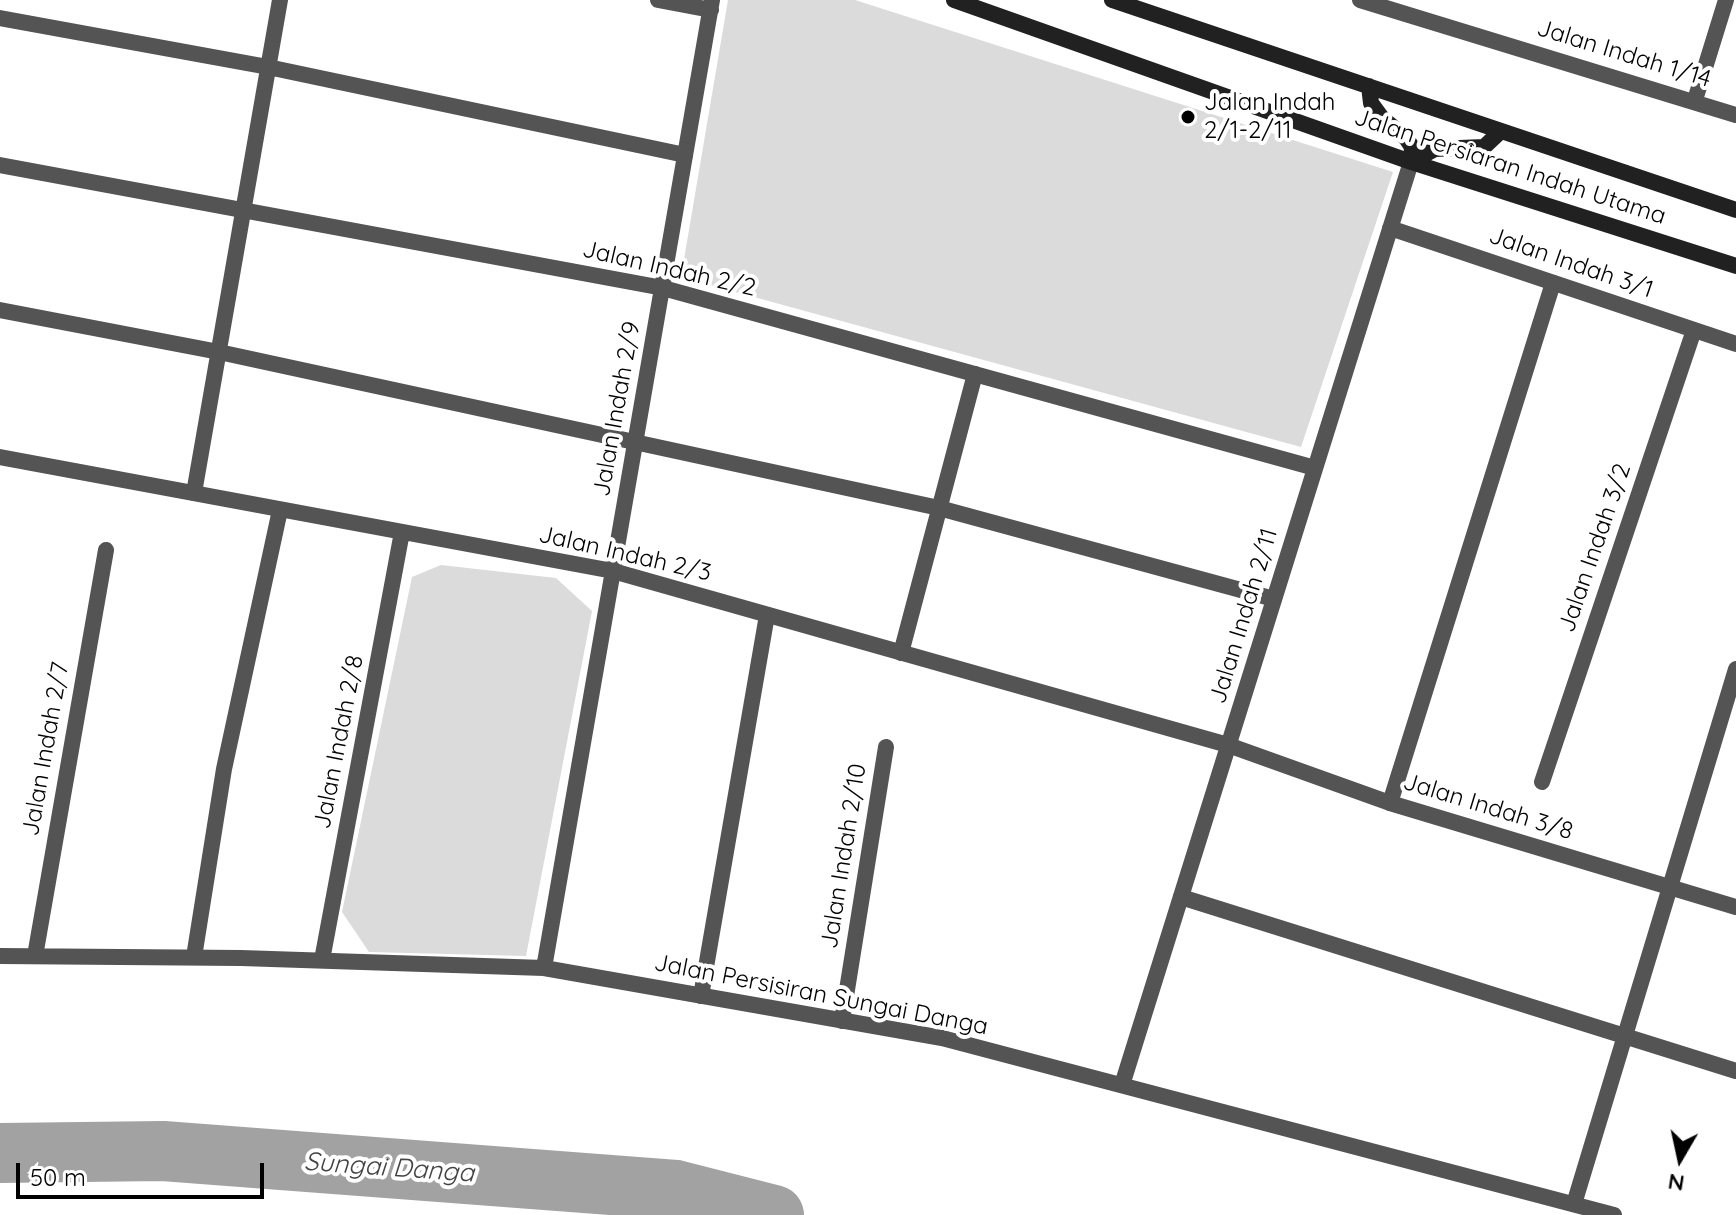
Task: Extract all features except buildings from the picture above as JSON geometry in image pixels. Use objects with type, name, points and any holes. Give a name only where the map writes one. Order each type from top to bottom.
[{"type":"main road","name":"Jalan Persiaran Indah Utama","points":[[954,0],[984,6],[1411,162],[1736,266]]},
{"type":"main road","name":"Jalan Persiaran Indah Utama","points":[[1112,0],[1736,210]]},
{"type":"main road","points":[[1369,86],[1371,103],[1412,147],[1411,162]]},
{"type":"main road","points":[[1411,162],[1435,149],[1484,147],[1501,131]]},
{"type":"street","points":[[194,493],[280,0]]},
{"type":"street","points":[[658,0],[712,5]]},
{"type":"street","name":"Jalan Indah 1/14","points":[[1360,0],[1736,115]]},
{"type":"street","points":[[1695,100],[1726,0]]},
{"type":"street","name":"Jalan Indah 2/9","points":[[544,968],[712,5]]},
{"type":"street","points":[[0,18],[268,67],[685,155]]},
{"type":"street","name":"Jalan Indah 2/11","points":[[1122,1085],[1411,162]]},
{"type":"street","name":"Jalan Indah 2/2","points":[[0,165],[663,288],[1315,468]]},
{"type":"street","name":"Jalan Indah 3/1","points":[[1390,228],[1736,344]]},
{"type":"street","points":[[1390,803],[1553,283]]},
{"type":"street","points":[[0,310],[219,352],[939,508],[1274,599]]},
{"type":"street","name":"Jalan Indah 3/2","points":[[1542,782],[1694,330]]},
{"type":"street","points":[[901,653],[975,374]]},
{"type":"street","name":"Jalan Indah 2/3","points":[[0,457],[613,571],[1228,745]]},
{"type":"street","points":[[194,957],[224,769],[280,510]]},
{"type":"street","name":"Jalan Indah 2/8","points":[[322,960],[402,532]]},
{"type":"street","name":"Jalan Indah 2/7","points":[[35,956],[106,550]]},
{"type":"street","points":[[701,996],[767,615]]},
{"type":"street","points":[[1574,1204],[1736,669]]},
{"type":"street","name":"Jalan Indah 3/8","points":[[1228,745],[1390,803],[1736,907]]},
{"type":"street","name":"Jalan Indah 2/10","points":[[842,1021],[886,747]]},
{"type":"street","points":[[1181,897],[1736,1071]]},
{"type":"street","name":"Jalan Persisiran Sungai Danga","points":[[0,956],[194,957],[544,968],[942,1038],[1614,1215]]},
{"type":"shaded area","points":[[728,0],[855,0],[1393,172],[1301,447],[681,277]]},
{"type":"shaded area","points":[[441,565],[556,578],[592,611],[526,956],[369,952],[342,912],[412,577]]},
{"type":"waterway","name":"Sungai Danga","points":[[0,1153],[163,1151],[676,1190],[774,1215]]},
{"type":"place","name":"Jalan Indah 2/1-2/11","points":[[1188,117]]}]
